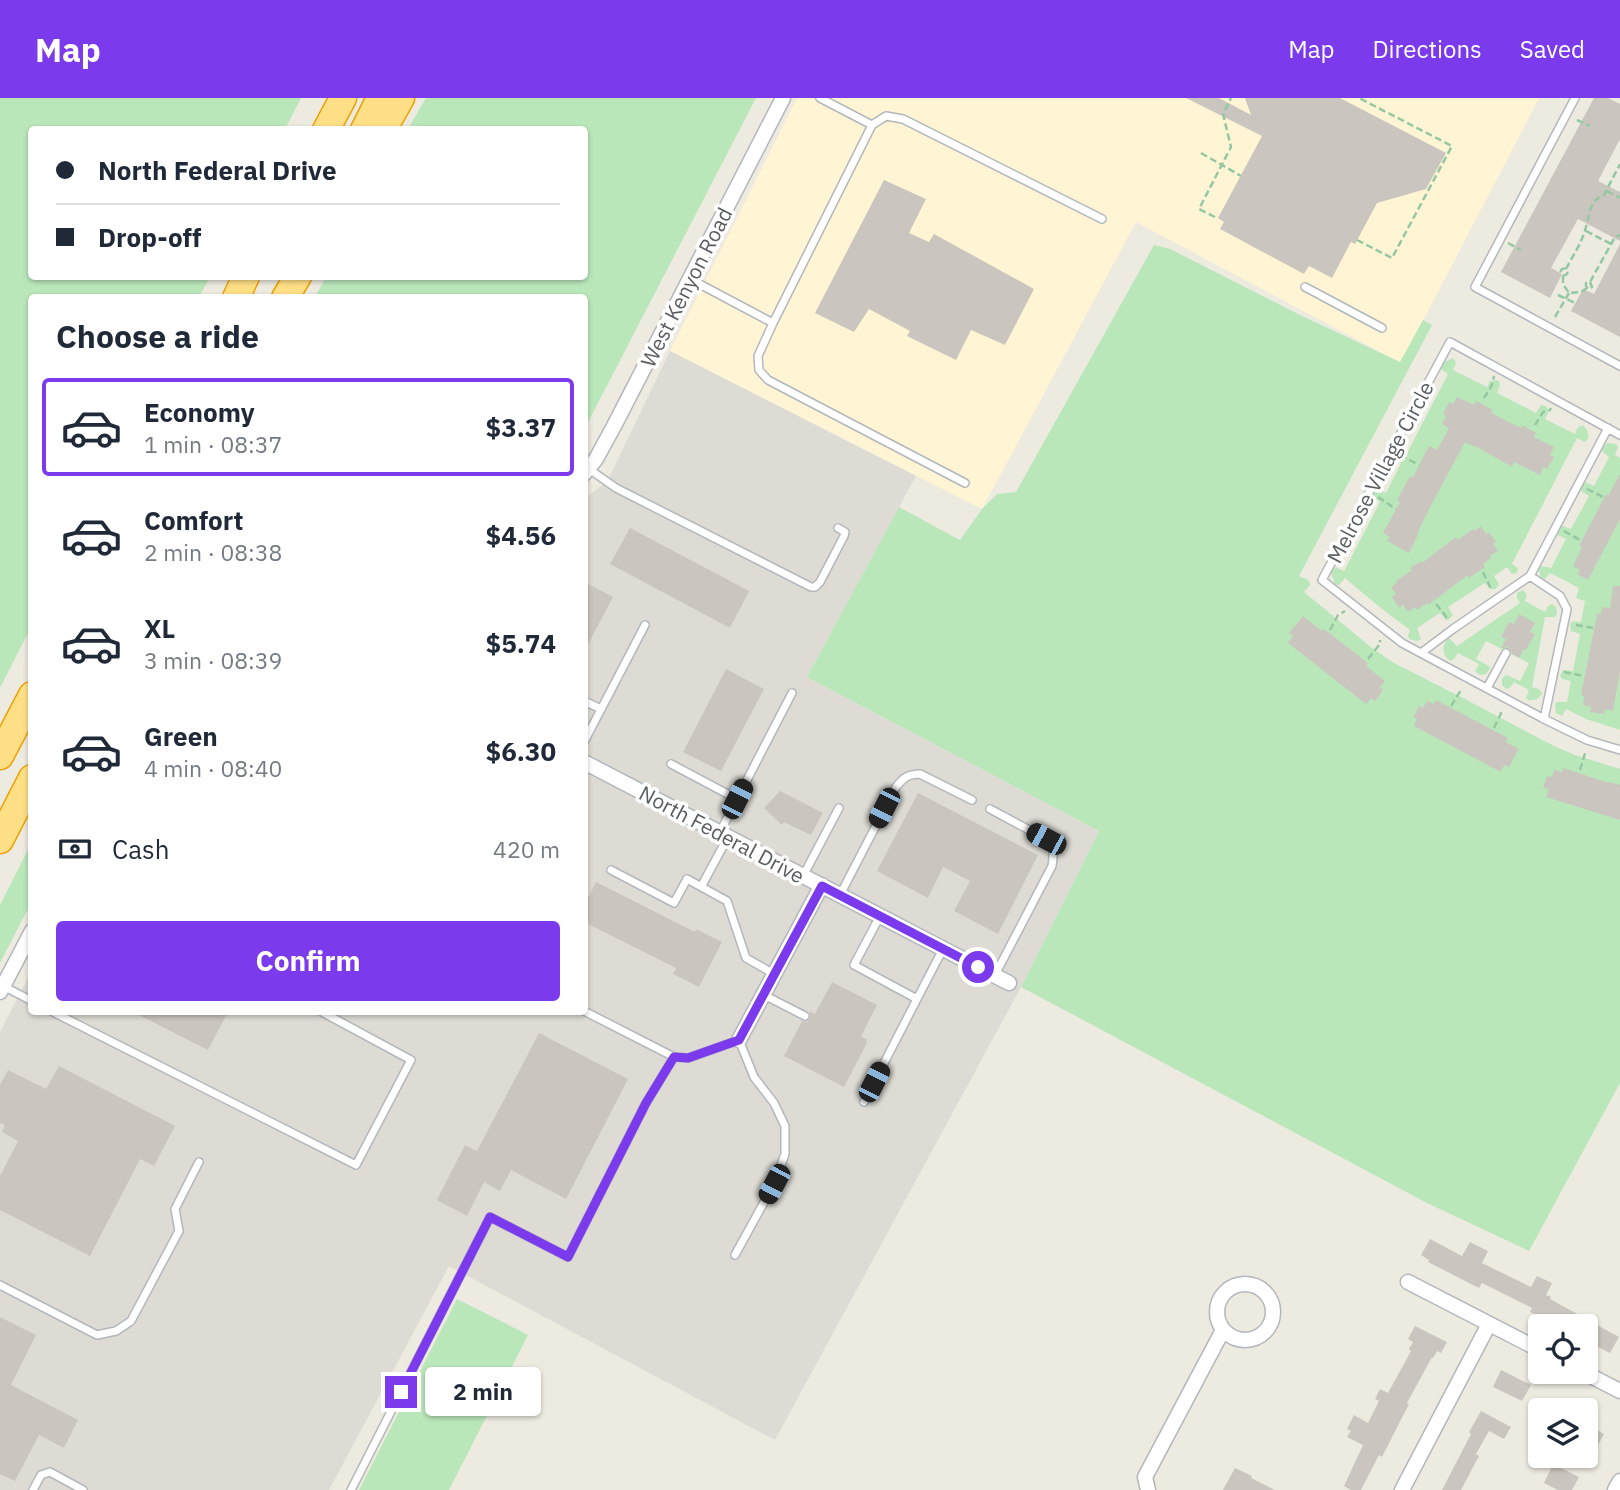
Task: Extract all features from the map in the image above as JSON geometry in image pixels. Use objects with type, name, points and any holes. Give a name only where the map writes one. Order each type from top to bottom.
[{"type":"highway","points":[[314,126],[327,98]]},
{"type":"highway","points":[[328,126],[342,98]]},
{"type":"highway","points":[[366,126],[380,98]]},
{"type":"highway","points":[[385,126],[401,98]]},
{"type":"highway","points":[[0,756],[28,703]]},
{"type":"highway","points":[[0,840],[28,786]]},
{"type":"street","name":"West Kenyon Road","points":[[588,470],[608,437],[783,98]]},
{"type":"street","name":"North Federal Drive","points":[[588,764],[1009,983]]},
{"type":"street","points":[[739,1040],[822,886]]},
{"type":"street","points":[[2,989],[28,939]]},
{"type":"street","points":[[1408,1282],[1528,1344]]},
{"type":"street","points":[[1248,1283],[1265,1292],[1273,1308],[1269,1326],[1264,1332],[1247,1340],[1230,1336],[1223,1330],[1217,1313],[1222,1294],[1239,1284],[1248,1283]]},
{"type":"street","points":[[1402,1490],[1489,1324]]},
{"type":"street","points":[[1148,1490],[1145,1477],[1223,1330]]},
{"type":"street","points":[[1598,1380],[1620,1391]]},
{"type":"street","points":[[1615,1490],[1620,1481]]},
{"type":"lane","points":[[820,98],[872,125]]},
{"type":"lane","points":[[1576,98],[1475,287],[1620,366]]},
{"type":"lane","points":[[965,483],[768,380],[759,370],[758,356],[773,323],[872,125],[886,116],[903,119],[1102,219]]},
{"type":"lane","points":[[690,279],[773,323]]},
{"type":"lane","points":[[1305,288],[1382,328]]},
{"type":"lane","name":"Melrose Village Circle","points":[[1620,435],[1450,342],[1322,580],[1402,643],[1544,719],[1593,742],[1620,750]]},
{"type":"lane","points":[[1421,653],[1530,576],[1608,428]]},
{"type":"lane","points":[[588,472],[811,587],[820,582],[844,536],[845,532],[838,528]]},
{"type":"lane","points":[[1530,576],[1560,596],[1567,609],[1544,719]]},
{"type":"lane","points":[[588,734],[645,625]]},
{"type":"lane","points":[[1487,688],[1506,653]]},
{"type":"lane","points":[[701,887],[737,799],[792,693]]},
{"type":"lane","points":[[588,703],[601,709]]},
{"type":"lane","points":[[671,764],[737,799]]},
{"type":"lane","points":[[840,895],[895,787],[902,780],[911,774],[920,775],[972,800]]},
{"type":"lane","points":[[803,876],[839,808]]},
{"type":"lane","points":[[990,809],[1046,839],[1052,845],[1054,856],[1052,866],[995,976]]},
{"type":"lane","points":[[611,870],[674,902],[687,879],[727,901],[746,958],[774,974]]},
{"type":"lane","points":[[880,916],[854,965],[917,999]]},
{"type":"lane","points":[[864,1102],[943,949]]},
{"type":"lane","points":[[2,989],[28,999]]},
{"type":"lane","points":[[763,995],[805,1016]]},
{"type":"lane","points":[[588,1013],[674,1057],[688,1058],[739,1040],[754,1077],[774,1103],[785,1126],[785,1154],[774,1184],[736,1255]]},
{"type":"lane","points":[[64,1015],[356,1165],[411,1059],[328,1015]]},
{"type":"lane","points":[[351,1490],[490,1217],[568,1257],[646,1103],[674,1057]]},
{"type":"lane","points":[[0,1285],[97,1335],[116,1331],[131,1321],[178,1231],[174,1209],[200,1162]]},
{"type":"lane","points":[[33,1490],[41,1475],[50,1472],[83,1490]]},
{"type":"path","points":[[1215,217],[1199,209],[1231,147],[1223,114],[1231,98]]},
{"type":"path","points":[[1357,240],[1392,258],[1452,146],[1359,98]]},
{"type":"path","points":[[1566,115],[1590,126]]},
{"type":"path","points":[[1201,153],[1241,176]]},
{"type":"path","points":[[1569,293],[1563,284],[1561,270],[1566,269],[1586,231],[1586,219],[1597,198],[1604,195],[1620,164]]},
{"type":"path","points":[[1606,191],[1620,198]]},
{"type":"path","points":[[1586,231],[1611,244]]},
{"type":"path","points":[[1569,293],[1592,287],[1590,282],[1615,237],[1620,235]]},
{"type":"path","points":[[1550,328],[1569,293]]},
{"type":"path","points":[[1558,295],[1575,303]]},
{"type":"path","points":[[1484,398],[1498,368]]},
{"type":"path","points":[[1535,425],[1543,412],[1550,410],[1555,400]]},
{"type":"path","points":[[1393,448],[1419,465]]},
{"type":"path","points":[[1580,481],[1587,489],[1603,497]]},
{"type":"path","points":[[1369,492],[1396,509]]},
{"type":"path","points":[[1557,525],[1580,540]]},
{"type":"path","points":[[1483,572],[1497,599]]},
{"type":"path","points":[[1330,630],[1338,615],[1351,603]]},
{"type":"path","points":[[1436,604],[1453,629]]},
{"type":"path","points":[[1565,620],[1593,628]]},
{"type":"path","points":[[1368,659],[1387,631]]},
{"type":"path","points":[[1555,669],[1584,676]]},
{"type":"path","points":[[1451,706],[1470,679]]},
{"type":"path","points":[[1494,728],[1506,698]]},
{"type":"path","points":[[1580,770],[1586,749],[1591,749],[1593,742]]},
{"type":"shaded area","points":[[797,98],[1539,98],[1401,363],[1136,222],[982,509],[670,351]]},
{"type":"shaded area","points":[[670,351],[916,476],[807,677],[1099,831],[1021,987],[775,1440],[449,1266],[329,1490],[0,1490],[0,1032],[28,978],[28,1015],[588,1015],[588,496],[607,482]]},
{"type":"green space","points":[[0,98],[301,98],[287,126],[28,126],[28,280],[208,280],[201,294],[28,294],[28,633],[0,688]]},
{"type":"green space","points":[[426,98],[756,98],[588,422],[588,294],[317,294],[324,280],[588,280],[588,126],[410,126]]},
{"type":"green space","points":[[1154,245],[1170,249],[1400,362],[1423,320],[1432,325],[1299,576],[1308,580],[1310,585],[1304,592],[1394,663],[1554,746],[1620,769],[1620,1083],[1529,1251],[1427,1203],[1021,987],[1099,831],[807,677],[899,507],[960,540],[982,509],[997,494],[1016,492]]},
{"type":"green space","points":[[1453,358],[1456,363],[1453,370],[1487,387],[1490,381],[1499,381],[1497,393],[1536,413],[1541,405],[1546,406],[1549,411],[1545,419],[1575,434],[1578,427],[1583,425],[1589,437],[1585,442],[1577,438],[1512,564],[1518,568],[1517,573],[1512,574],[1507,567],[1494,576],[1499,584],[1496,589],[1490,589],[1485,583],[1448,607],[1453,615],[1448,620],[1440,613],[1417,628],[1421,639],[1417,641],[1409,639],[1410,630],[1345,578],[1339,585],[1335,584],[1331,573],[1335,567],[1344,571],[1380,502],[1373,497],[1374,490],[1376,488],[1386,493],[1401,463],[1394,459],[1394,451],[1407,453],[1448,374],[1440,365]]},
{"type":"green space","points":[[1607,443],[1616,444],[1618,447],[1615,455],[1620,458],[1620,730],[1566,709],[1562,716],[1556,713],[1557,702],[1567,702],[1571,681],[1560,676],[1563,670],[1573,671],[1580,634],[1571,631],[1570,624],[1573,621],[1581,622],[1585,601],[1576,598],[1579,588],[1550,573],[1544,580],[1541,579],[1539,570],[1540,566],[1551,568],[1566,539],[1558,535],[1558,531],[1563,526],[1571,529],[1589,496],[1580,488],[1585,482],[1594,486],[1609,457],[1601,450]]},
{"type":"green space","points":[[1523,590],[1527,595],[1525,601],[1545,612],[1552,604],[1557,613],[1555,617],[1545,617],[1532,687],[1542,693],[1532,700],[1526,698],[1529,690],[1514,682],[1506,689],[1502,685],[1502,679],[1506,675],[1520,681],[1529,663],[1486,641],[1476,659],[1490,669],[1486,674],[1480,675],[1475,671],[1479,664],[1458,653],[1451,661],[1443,651],[1448,639],[1457,646],[1520,603],[1517,593]]},
{"type":"green space","points":[[28,850],[28,909],[0,963],[0,905]]},
{"type":"green space","points":[[457,1299],[528,1335],[449,1490],[359,1490]]},
{"type":"building","points":[[1186,98],[1219,98],[1251,115],[1245,98],[1340,98],[1446,153],[1426,189],[1377,203],[1355,244],[1351,242],[1332,278],[1309,266],[1304,274],[1220,229],[1224,222],[1218,218],[1262,136]]},
{"type":"building","points":[[1594,98],[1608,98],[1620,104],[1620,139],[1598,181],[1620,192],[1620,241],[1578,219],[1551,268],[1562,274],[1550,298],[1501,272]]},
{"type":"building","points":[[884,180],[926,199],[909,233],[929,242],[934,234],[1034,289],[1005,345],[971,330],[956,360],[907,336],[910,331],[869,309],[854,332],[815,313]]},
{"type":"building","points":[[1620,244],[1620,337],[1571,311],[1583,289],[1594,294]]},
{"type":"building","points":[[1457,397],[1474,405],[1476,401],[1493,410],[1491,413],[1536,433],[1534,437],[1554,447],[1550,455],[1554,457],[1547,469],[1543,467],[1540,475],[1514,462],[1512,467],[1465,442],[1409,553],[1387,541],[1390,537],[1383,533],[1410,476],[1413,477],[1429,446],[1437,450],[1449,428],[1442,424],[1446,416],[1443,414],[1449,402],[1453,404]]},
{"type":"building","points":[[1620,474],[1620,519],[1588,580],[1577,574],[1580,570],[1573,566],[1582,547],[1579,546],[1606,494],[1608,496]]},
{"type":"building","points":[[1481,526],[1496,542],[1493,544],[1498,551],[1483,564],[1485,567],[1469,578],[1468,575],[1428,605],[1427,603],[1417,610],[1415,607],[1408,612],[1403,605],[1399,608],[1392,597],[1396,594],[1391,587],[1396,581],[1412,570],[1410,568],[1421,561],[1422,563],[1456,537],[1458,540]]},
{"type":"building","points":[[630,528],[749,591],[730,628],[610,564]]},
{"type":"building","points":[[588,584],[613,597],[588,644]]},
{"type":"building","points":[[1613,586],[1620,586],[1620,671],[1613,711],[1605,709],[1604,714],[1590,712],[1591,707],[1583,705],[1584,696],[1581,695],[1597,614],[1601,614],[1602,607],[1610,608]]},
{"type":"building","points":[[1519,614],[1535,623],[1530,632],[1535,634],[1519,658],[1512,654],[1508,647],[1501,648],[1506,639],[1501,637],[1509,622],[1514,624]]},
{"type":"building","points":[[1303,616],[1368,663],[1366,666],[1385,681],[1380,687],[1383,690],[1375,701],[1371,698],[1366,704],[1288,643],[1293,636],[1289,633]]},
{"type":"building","points":[[726,669],[764,689],[721,771],[683,752]]},
{"type":"building","points":[[1436,700],[1508,738],[1506,742],[1519,749],[1509,767],[1504,765],[1501,772],[1414,726],[1417,719],[1413,717],[1419,706],[1423,708],[1427,701],[1434,704]]},
{"type":"building","points":[[1563,768],[1620,785],[1620,820],[1546,797],[1549,789],[1543,788],[1547,776],[1552,777],[1554,770],[1562,772]]},
{"type":"building","points":[[780,791],[823,813],[811,835],[784,822],[782,825],[764,808]]},
{"type":"building","points":[[918,793],[1038,855],[998,934],[954,911],[970,881],[943,867],[928,898],[877,871]]},
{"type":"building","points":[[596,882],[695,932],[696,929],[722,942],[699,987],[673,974],[676,968],[588,924],[588,898]]},
{"type":"building","points":[[832,982],[877,1005],[861,1036],[867,1043],[844,1087],[784,1056],[802,1021],[810,1019],[810,1011],[815,1014]]},
{"type":"building","points":[[139,1015],[226,1015],[208,1050]]},
{"type":"building","points":[[539,1033],[628,1079],[566,1199],[511,1170],[500,1191],[484,1182],[467,1216],[437,1200],[465,1145],[477,1151]]},
{"type":"building","points":[[59,1066],[175,1126],[154,1166],[140,1159],[90,1256],[0,1210],[0,1176],[18,1141],[2,1132],[5,1125],[0,1123],[0,1085],[8,1070],[46,1089]]},
{"type":"building","points":[[1430,1239],[1462,1256],[1470,1242],[1488,1251],[1482,1263],[1531,1287],[1537,1276],[1552,1283],[1546,1295],[1577,1314],[1534,1314],[1530,1312],[1532,1308],[1482,1283],[1479,1288],[1428,1262],[1429,1260],[1421,1255]]},
{"type":"building","points":[[0,1317],[36,1335],[11,1385],[78,1420],[64,1448],[39,1435],[15,1481],[0,1474]]},
{"type":"building","points":[[1598,1325],[1619,1337],[1610,1353],[1598,1347]]},
{"type":"building","points":[[1415,1326],[1447,1342],[1441,1353],[1437,1351],[1432,1357],[1382,1457],[1379,1455],[1361,1490],[1351,1490],[1344,1486],[1363,1445],[1347,1437],[1351,1431],[1347,1429],[1354,1415],[1368,1423],[1379,1401],[1375,1399],[1380,1389],[1388,1393],[1411,1351],[1409,1349],[1413,1342],[1408,1339]]},
{"type":"building","points":[[1501,1370],[1531,1385],[1522,1401],[1493,1387]]},
{"type":"building","points":[[1481,1411],[1511,1427],[1504,1439],[1489,1431],[1461,1490],[1442,1490],[1471,1434],[1469,1432]]},
{"type":"building","points":[[1598,1431],[1604,1434],[1598,1445]]},
{"type":"building","points":[[1235,1468],[1252,1476],[1251,1478],[1275,1490],[1223,1490]]},
{"type":"building","points":[[1551,1468],[1561,1468],[1579,1477],[1572,1490],[1558,1490],[1544,1483]]},
{"type":"route","points":[[401,1392],[490,1217],[568,1257],[646,1103],[674,1057],[688,1058],[739,1040],[822,886],[978,967]]}]
